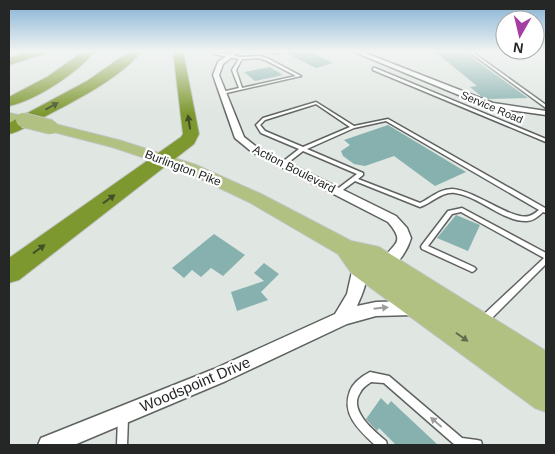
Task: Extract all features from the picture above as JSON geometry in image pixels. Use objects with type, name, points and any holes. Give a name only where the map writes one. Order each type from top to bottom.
[{"type":"highway","points":[[9,102],[64,72]]},
{"type":"highway","points":[[9,113],[68,83],[84,72]]},
{"type":"highway","points":[[9,129],[84,88],[108,72]]},
{"type":"highway","points":[[9,272],[183,145],[191,134],[181,72]]},
{"type":"main road","name":"Burlington Pike","points":[[9,117],[50,126],[164,159],[247,194],[346,248],[370,253],[388,263],[546,367]]},
{"type":"main road","name":"Burlington Pike","points":[[346,248],[360,267],[546,397]]},
{"type":"street","name":"Action Boulevard","points":[[216,72],[240,138],[255,150],[392,219],[405,238],[403,245],[388,263]]},
{"type":"street","points":[[408,72],[491,105],[546,113]]},
{"type":"street","points":[[341,318],[352,302],[358,288],[360,267]]},
{"type":"street","name":"Woodspoint Drive","points":[[48,445],[265,355],[341,318],[371,309],[392,306],[422,309]]},
{"type":"lane","points":[[235,72],[241,89]]},
{"type":"lane","points":[[223,93],[299,76],[292,72]]},
{"type":"lane","name":"Service Road","points":[[382,72],[546,141]]},
{"type":"lane","points":[[499,72],[546,107]]},
{"type":"lane","points":[[539,100],[546,100]]},
{"type":"lane","points":[[338,191],[361,174],[262,132],[258,125],[264,119],[316,103],[353,127]]},
{"type":"lane","points":[[283,164],[303,149],[353,127],[387,120],[545,210],[526,219],[467,194],[454,191],[438,193],[429,202],[420,205],[354,179]]},
{"type":"lane","points":[[472,269],[424,247],[450,212],[462,210],[546,256]]},
{"type":"lane","points":[[481,323],[546,260]]},
{"type":"lane","points":[[382,445],[353,412],[352,401],[355,390],[370,377],[386,379],[460,443],[477,445]]},
{"type":"lane","points":[[122,445],[123,414]]},
{"type":"building","points":[[244,72],[278,72],[283,75],[255,81]]},
{"type":"building","points":[[460,72],[492,72],[528,98],[487,99],[470,87],[477,86]]},
{"type":"building","points":[[388,125],[466,172],[435,186],[394,156],[365,166],[354,164],[343,156],[341,151],[350,145],[344,140]]},
{"type":"building","points":[[456,215],[480,225],[468,251],[437,238]]},
{"type":"building","points":[[214,234],[245,255],[223,276],[211,268],[201,277],[192,270],[184,278],[172,268]]},
{"type":"building","points":[[264,263],[279,274],[261,292],[268,300],[237,311],[231,292],[264,281],[254,273]]},
{"type":"building","points":[[381,398],[388,405],[391,401],[438,445],[396,445],[379,428],[377,431],[366,419]]}]
